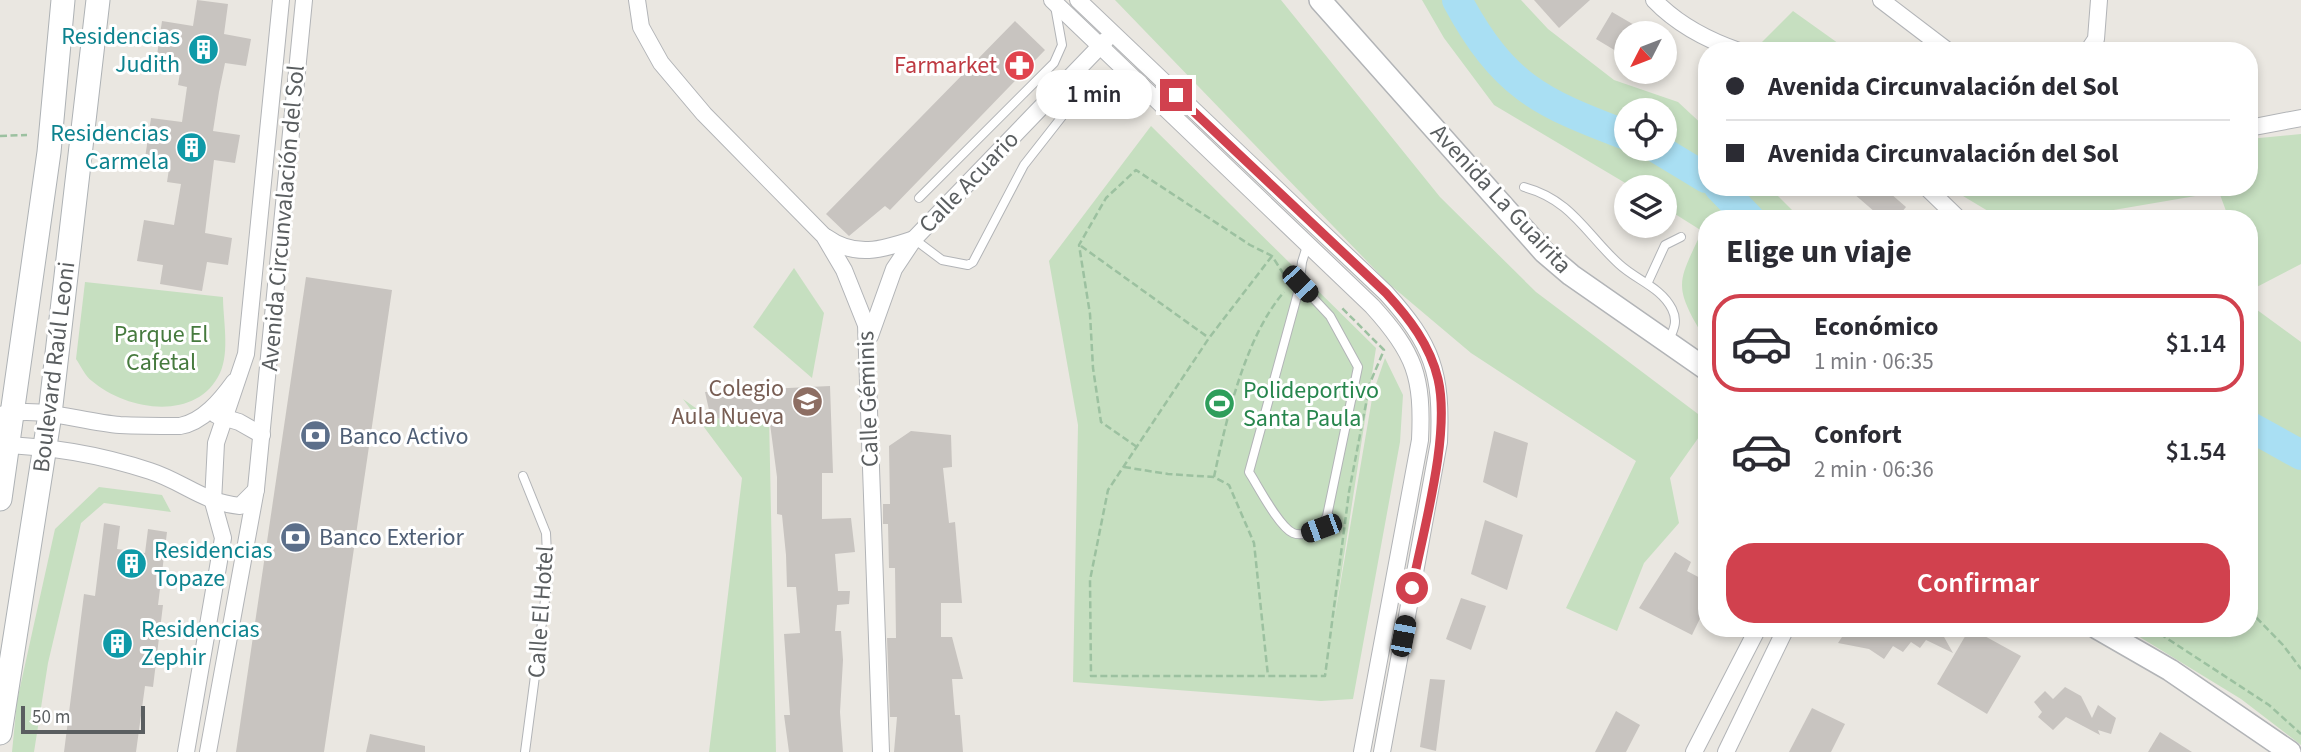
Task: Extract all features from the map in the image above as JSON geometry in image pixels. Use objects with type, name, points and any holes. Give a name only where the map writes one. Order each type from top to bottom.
[{"type":"main road","name":"Boulevard Raúl Leoni","points":[[0,499],[6,413],[49,152],[63,0]]},
{"type":"main road","name":"Boulevard Raúl Leoni","points":[[0,733],[50,414],[98,0]]},
{"type":"street","name":"Avenida Circunvalación del Sol","points":[[186,752],[223,538],[214,502],[216,443],[243,372],[281,0]]},
{"type":"street","name":"Avenida Circunvalación del Sol","points":[[208,752],[256,489],[304,0]]},
{"type":"street","name":"Calle Géminis","points":[[637,0],[642,27],[661,63],[704,114],[824,236],[858,299],[869,338],[866,368],[881,752]]},
{"type":"street","points":[[1078,0],[1386,293],[1405,314],[1432,359],[1441,404],[1439,442],[1382,752]]},
{"type":"street","name":"Avenida La Guairita","points":[[1320,0],[1544,253],[1571,275],[1698,364]]},
{"type":"street","points":[[1654,0],[1688,27],[1713,42]]},
{"type":"street","points":[[1881,0],[1936,42]]},
{"type":"street","points":[[2094,42],[2099,0]]},
{"type":"street","points":[[1053,2],[1372,306],[1404,346],[1414,366],[1421,405],[1420,440],[1363,752]]},
{"type":"street","name":"Calle Acuario","points":[[869,338],[894,270],[914,239],[1112,33]]},
{"type":"street","points":[[2258,126],[2301,118]]},
{"type":"street","points":[[1935,196],[1950,210]]},
{"type":"street","name":"Calle Acuario","points":[[824,236],[840,247],[853,251],[866,251],[914,239]]},
{"type":"street","points":[[1372,306],[1386,293]]},
{"type":"street","name":"Avenida Circunvalación del Sol","points":[[6,413],[50,414],[119,425],[180,426],[189,424],[207,413],[243,372]]},
{"type":"street","points":[[207,413],[225,418],[262,436]]},
{"type":"street","points":[[4,445],[44,447],[152,471],[214,502],[240,506],[256,489]]},
{"type":"street","points":[[1694,752],[1753,637]]},
{"type":"street","points":[[1726,752],[1782,637]]},
{"type":"street","points":[[2113,637],[2170,670],[2290,752]]},
{"type":"lane","points":[[919,198],[1059,56],[1062,45],[1053,2]]},
{"type":"lane","points":[[914,239],[942,260],[968,265],[973,262],[1024,165],[1082,91],[1081,65]]},
{"type":"lane","points":[[1524,187],[1546,193],[1568,209],[1620,265],[1648,282],[1671,307],[1675,318],[1668,343]]},
{"type":"lane","points":[[1648,282],[1665,244],[1681,237]]},
{"type":"lane","points":[[1300,284],[1330,316],[1358,367],[1327,516],[1321,528],[1302,535],[1291,533],[1249,472],[1300,284],[1307,246]]},
{"type":"lane","name":"Calle El Hotel","points":[[523,475],[546,533],[548,577],[525,752]]},
{"type":"path","points":[[0,136],[27,135]]},
{"type":"path","points":[[1137,447],[1101,422],[1093,368],[1090,314],[1079,245],[1106,198],[1136,170],[1250,245],[1272,256],[1290,285],[1273,304],[1240,371],[1214,477]]},
{"type":"path","points":[[1079,245],[1209,338]]},
{"type":"path","points":[[1272,256],[1209,338],[1108,490],[1090,580],[1091,676],[1325,676],[1349,492],[1370,383],[1384,350],[1337,303]]},
{"type":"path","points":[[1124,467],[1214,477],[1229,485],[1254,543],[1268,676]]},
{"type":"path","points":[[2258,619],[2301,669]]},
{"type":"path","points":[[2165,637],[2269,705],[2301,734]]},
{"type":"path","points":[[2297,731],[2301,726]]},
{"type":"green space","points":[[1115,0],[1281,0],[1440,197],[1536,292],[1698,414],[1698,438],[1670,478],[1679,523],[1644,563],[1617,631],[1566,608],[1636,461],[1471,353],[1388,283]]},
{"type":"green space","points":[[1422,0],[1521,0],[1548,29],[1614,80],[1614,84],[1626,84],[1666,98],[1614,98],[1614,161],[1677,161],[1677,102],[1698,121],[1698,196],[1778,196],[1792,210],[1698,210],[1698,228],[1677,215],[1677,175],[1614,176],[1494,105],[1444,38]]},
{"type":"green space","points":[[1793,11],[1836,42],[1762,42]]},
{"type":"green space","name":"Polideportivo Santa Paula","points":[[1151,126],[1376,348],[1334,621],[1373,393],[1385,358],[1403,395],[1400,442],[1353,699],[1321,701],[1073,682],[1078,425],[1049,261]]},
{"type":"green space","points":[[2301,134],[2301,264],[2258,286],[2258,210],[2226,210],[2220,196],[2258,196],[2258,138]]},
{"type":"green space","points":[[1963,196],[2196,196],[2114,210],[1986,210]]},
{"type":"green space","points":[[1698,240],[1698,327],[1683,293],[1684,272]]},
{"type":"green space","points":[[794,268],[824,313],[812,378],[753,327]]},
{"type":"green space","name":"Parque El Cafetal","points":[[85,282],[223,297],[225,355],[220,373],[209,389],[195,399],[179,405],[160,407],[124,399],[90,379],[76,359]]},
{"type":"green space","points":[[2258,311],[2301,342],[2301,745],[2241,699],[2140,637],[2258,637]]},
{"type":"green space","points":[[683,399],[711,419],[769,416],[776,752],[709,752],[742,478]]},
{"type":"green space","points":[[99,487],[162,495],[171,512],[104,503],[81,523],[48,663],[34,752],[12,752],[17,701],[55,529]]},
{"type":"building","points":[[197,0],[228,4],[224,34],[251,39],[246,66],[225,63],[219,92],[213,131],[240,135],[235,163],[214,160],[205,233],[232,238],[228,265],[207,262],[202,291],[160,284],[163,265],[137,261],[144,220],[174,225],[181,184],[167,182],[170,162],[145,158],[151,118],[182,122],[187,87],[178,85],[181,66],[156,62],[162,21],[193,26]]},
{"type":"building","points":[[1534,0],[1590,0],[1559,28]]},
{"type":"building","points":[[1612,12],[1627,21],[1614,21],[1614,50],[1596,39]]},
{"type":"building","points":[[1015,21],[1045,50],[890,210],[885,206],[849,236],[826,214]]},
{"type":"building","points":[[1856,196],[1893,196],[1906,207],[1904,210],[1873,210]]},
{"type":"building","points":[[306,277],[392,290],[324,752],[236,752]]},
{"type":"building","points":[[830,386],[833,473],[822,473],[822,519],[851,518],[855,552],[835,554],[838,591],[850,591],[849,604],[837,605],[835,631],[841,631],[843,660],[840,712],[843,752],[789,752],[784,715],[790,715],[784,634],[800,633],[796,587],[787,587],[782,515],[777,514],[777,477],[769,416],[711,419],[705,392]]},
{"type":"building","points":[[911,431],[951,435],[952,467],[943,468],[949,523],[955,522],[962,603],[941,603],[941,637],[952,637],[963,679],[952,679],[955,715],[960,715],[963,752],[894,752],[897,717],[890,717],[887,638],[896,638],[895,568],[889,568],[888,524],[883,524],[883,504],[890,504],[889,446]]},
{"type":"building","points":[[1494,431],[1528,443],[1517,498],[1483,482]]},
{"type":"building","points":[[1485,520],[1523,535],[1507,590],[1471,574]]},
{"type":"building","points":[[104,523],[120,526],[117,549],[145,553],[148,529],[167,532],[158,605],[163,605],[153,687],[145,686],[136,752],[64,752],[84,594],[95,596]]},
{"type":"building","points":[[1675,552],[1691,562],[1687,571],[1698,577],[1698,623],[1692,635],[1639,608]]},
{"type":"building","points":[[1461,598],[1486,606],[1471,650],[1446,639]]},
{"type":"building","points":[[1842,637],[1944,637],[1953,653],[1926,640],[1920,648],[1911,642],[1903,652],[1893,646],[1884,659],[1869,649],[1838,643]]},
{"type":"building","points":[[1965,637],[1986,637],[2021,656],[1987,714],[1937,684]]},
{"type":"building","points":[[1430,679],[1445,680],[1436,751],[1420,747]]},
{"type":"building","points":[[2065,687],[2081,696],[2092,718],[2098,705],[2116,718],[2111,734],[2098,730],[2100,735],[2066,717],[2053,730],[2038,717],[2042,712],[2034,702],[2045,691],[2053,699]]},
{"type":"building","points":[[1812,708],[1845,724],[1831,752],[1789,752]]},
{"type":"building","points":[[1616,711],[1640,725],[1626,752],[1595,752]]},
{"type":"building","points":[[2160,732],[2192,752],[2148,752]]},
{"type":"building","points":[[370,734],[425,746],[425,752],[366,752]]},
{"type":"waterway","points":[[1457,0],[1490,52],[1526,87],[1569,112],[1614,130]]},
{"type":"waterway","points":[[1677,160],[1698,173]]},
{"type":"waterway","points":[[1728,196],[1741,210]]},
{"type":"waterway","points":[[2258,431],[2301,455]]},
{"type":"place","name":"Residencias Judith","points":[[203,50]]},
{"type":"place","name":"Farmarket","points":[[1020,65]]},
{"type":"place","name":"Residencias Carmela","points":[[192,147]]},
{"type":"place","name":"Colegio Aula Nueva","points":[[807,402]]},
{"type":"place","name":"Polideportivo Santa Paula","points":[[1220,404]]},
{"type":"place","name":"Banco Activo","points":[[316,436]]},
{"type":"place","name":"Banco Exterior","points":[[296,537]]},
{"type":"place","name":"Residencias Topaze","points":[[131,564]]},
{"type":"place","name":"Residencias Zephir","points":[[118,643]]},
{"type":"route","points":[[1176,95],[1386,293],[1405,314],[1432,359],[1439,382],[1441,404],[1439,442],[1412,588]]}]
